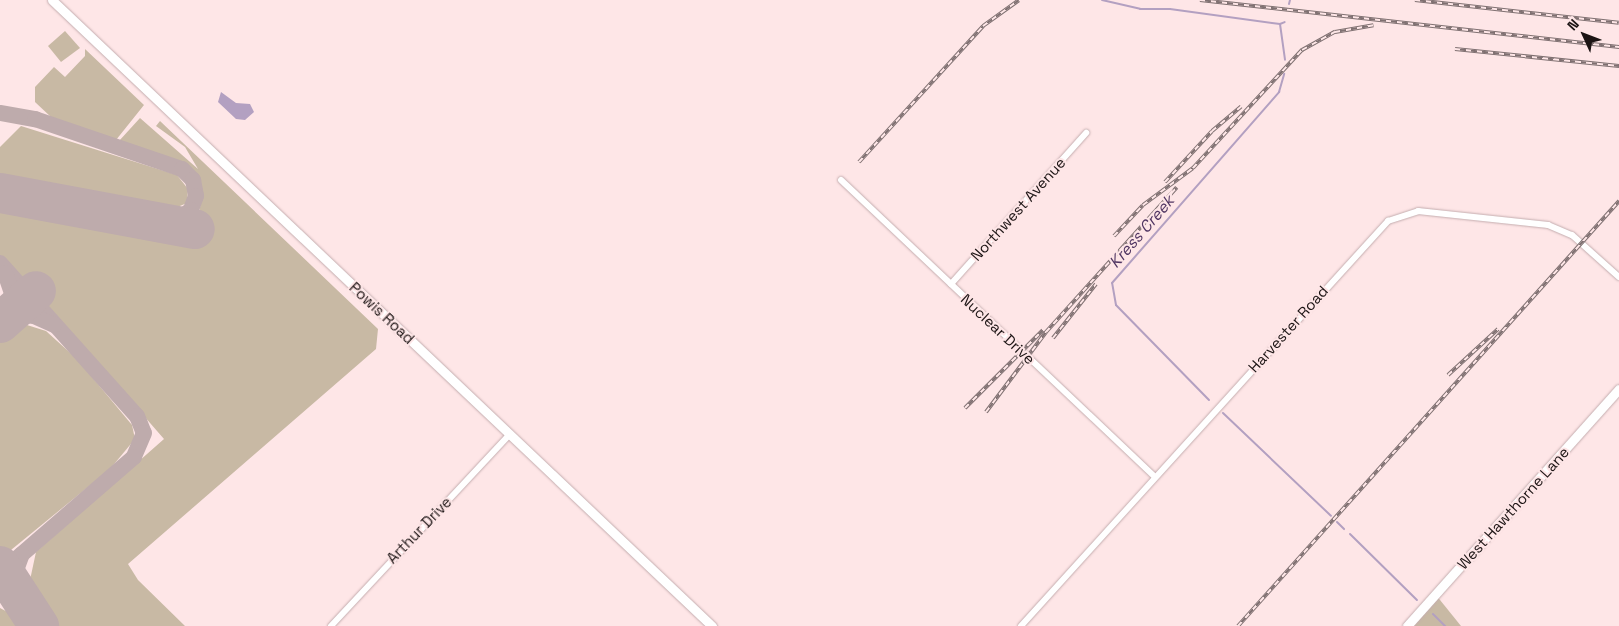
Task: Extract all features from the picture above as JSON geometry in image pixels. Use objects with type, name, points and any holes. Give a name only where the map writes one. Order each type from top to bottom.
[{"type":"street","name":"Powis Road","points":[[52,0],[712,626]]},
{"type":"street","name":"Northwest Avenue","points":[[951,284],[1086,134]]},
{"type":"street","name":"Nuclear Drive","points":[[841,180],[1155,477]]},
{"type":"street","name":"Harvester Road","points":[[1021,626],[1377,230],[1397,217],[1435,212],[1563,229],[1619,277]]},
{"type":"street","name":"West Hawthorne Lane","points":[[1407,626],[1619,389]]},
{"type":"street","name":"Arthur Drive","points":[[330,626],[510,434]]},
{"type":"shaded area","points":[[65,31],[80,48],[61,62],[48,46]]},
{"type":"shaded area","points":[[85,49],[144,105],[116,140],[52,118],[35,102],[35,87],[54,67],[65,77],[85,56]]},
{"type":"shaded area","points":[[221,92],[236,103],[250,104],[254,112],[245,120],[236,119],[218,102]]},
{"type":"shaded area","points":[[140,118],[198,169],[185,147],[156,126],[160,121],[378,329],[376,349],[128,564],[138,580],[185,626],[54,626],[30,580],[36,552],[164,439],[42,299],[46,295],[34,280],[29,284],[0,255],[0,206],[193,243],[202,197],[199,180],[179,161],[119,141]]},
{"type":"shaded area","points":[[21,126],[177,175],[188,189],[187,203],[168,211],[0,180],[0,147]]},
{"type":"shaded area","points":[[27,325],[46,331],[77,359],[132,425],[135,439],[110,469],[0,559],[0,336]]},
{"type":"shaded area","points":[[1436,595],[1461,626],[1407,626]]},
{"type":"shaded area","points":[[0,608],[15,616],[23,626],[0,626]]},
{"type":"waterway","points":[[1102,0],[1140,9],[1170,9],[1280,24]]},
{"type":"waterway","name":"Kress Creek","points":[[1289,4],[1290,0]]},
{"type":"waterway","name":"Kress Creek","points":[[1280,24],[1285,22]]},
{"type":"waterway","name":"Kress Creek","points":[[1280,24],[1285,60]]},
{"type":"waterway","name":"Kress Creek","points":[[1209,400],[1116,305],[1112,283],[1279,92],[1284,74]]},
{"type":"waterway","name":"Kress Creek","points":[[1223,413],[1331,516]]},
{"type":"waterway","name":"Kress Creek","points":[[1337,522],[1344,529]]},
{"type":"waterway","name":"Kress Creek","points":[[1350,534],[1417,600]]},
{"type":"waterway","name":"Kress Creek","points":[[1433,614],[1445,626]]},
{"type":"taxiway","points":[[0,113],[35,119],[182,169],[193,180],[196,196],[191,210],[170,225]]},
{"type":"taxiway","points":[[0,263],[137,416],[144,433],[134,457],[0,573]]},
{"type":"taxiway","points":[[5,273],[13,296],[9,315],[34,316],[54,325]]},
{"type":"taxiway","points":[[0,591],[24,603],[15,573],[22,554]]},
{"type":"runway","points":[[0,193],[195,229]]},
{"type":"runway","points":[[0,323],[36,291]]},
{"type":"runway","points":[[0,566],[39,626]]},
{"type":"railway","points":[[859,162],[983,26],[1019,0]]},
{"type":"railway","points":[[1200,0],[1619,47]]},
{"type":"railway","points":[[1415,0],[1619,23]]},
{"type":"railway","points":[[1114,236],[1143,205],[1193,168],[1302,50],[1335,32],[1373,25]]},
{"type":"railway","points":[[1455,49],[1619,66]]},
{"type":"railway","points":[[1165,182],[1212,131],[1241,107]]},
{"type":"railway","points":[[986,412],[1046,332],[1177,187]]},
{"type":"railway","points":[[1238,626],[1619,201]]},
{"type":"railway","points":[[1053,338],[1096,284]]},
{"type":"railway","points":[[1448,375],[1498,329]]},
{"type":"railway","points":[[965,408],[1043,330]]}]
